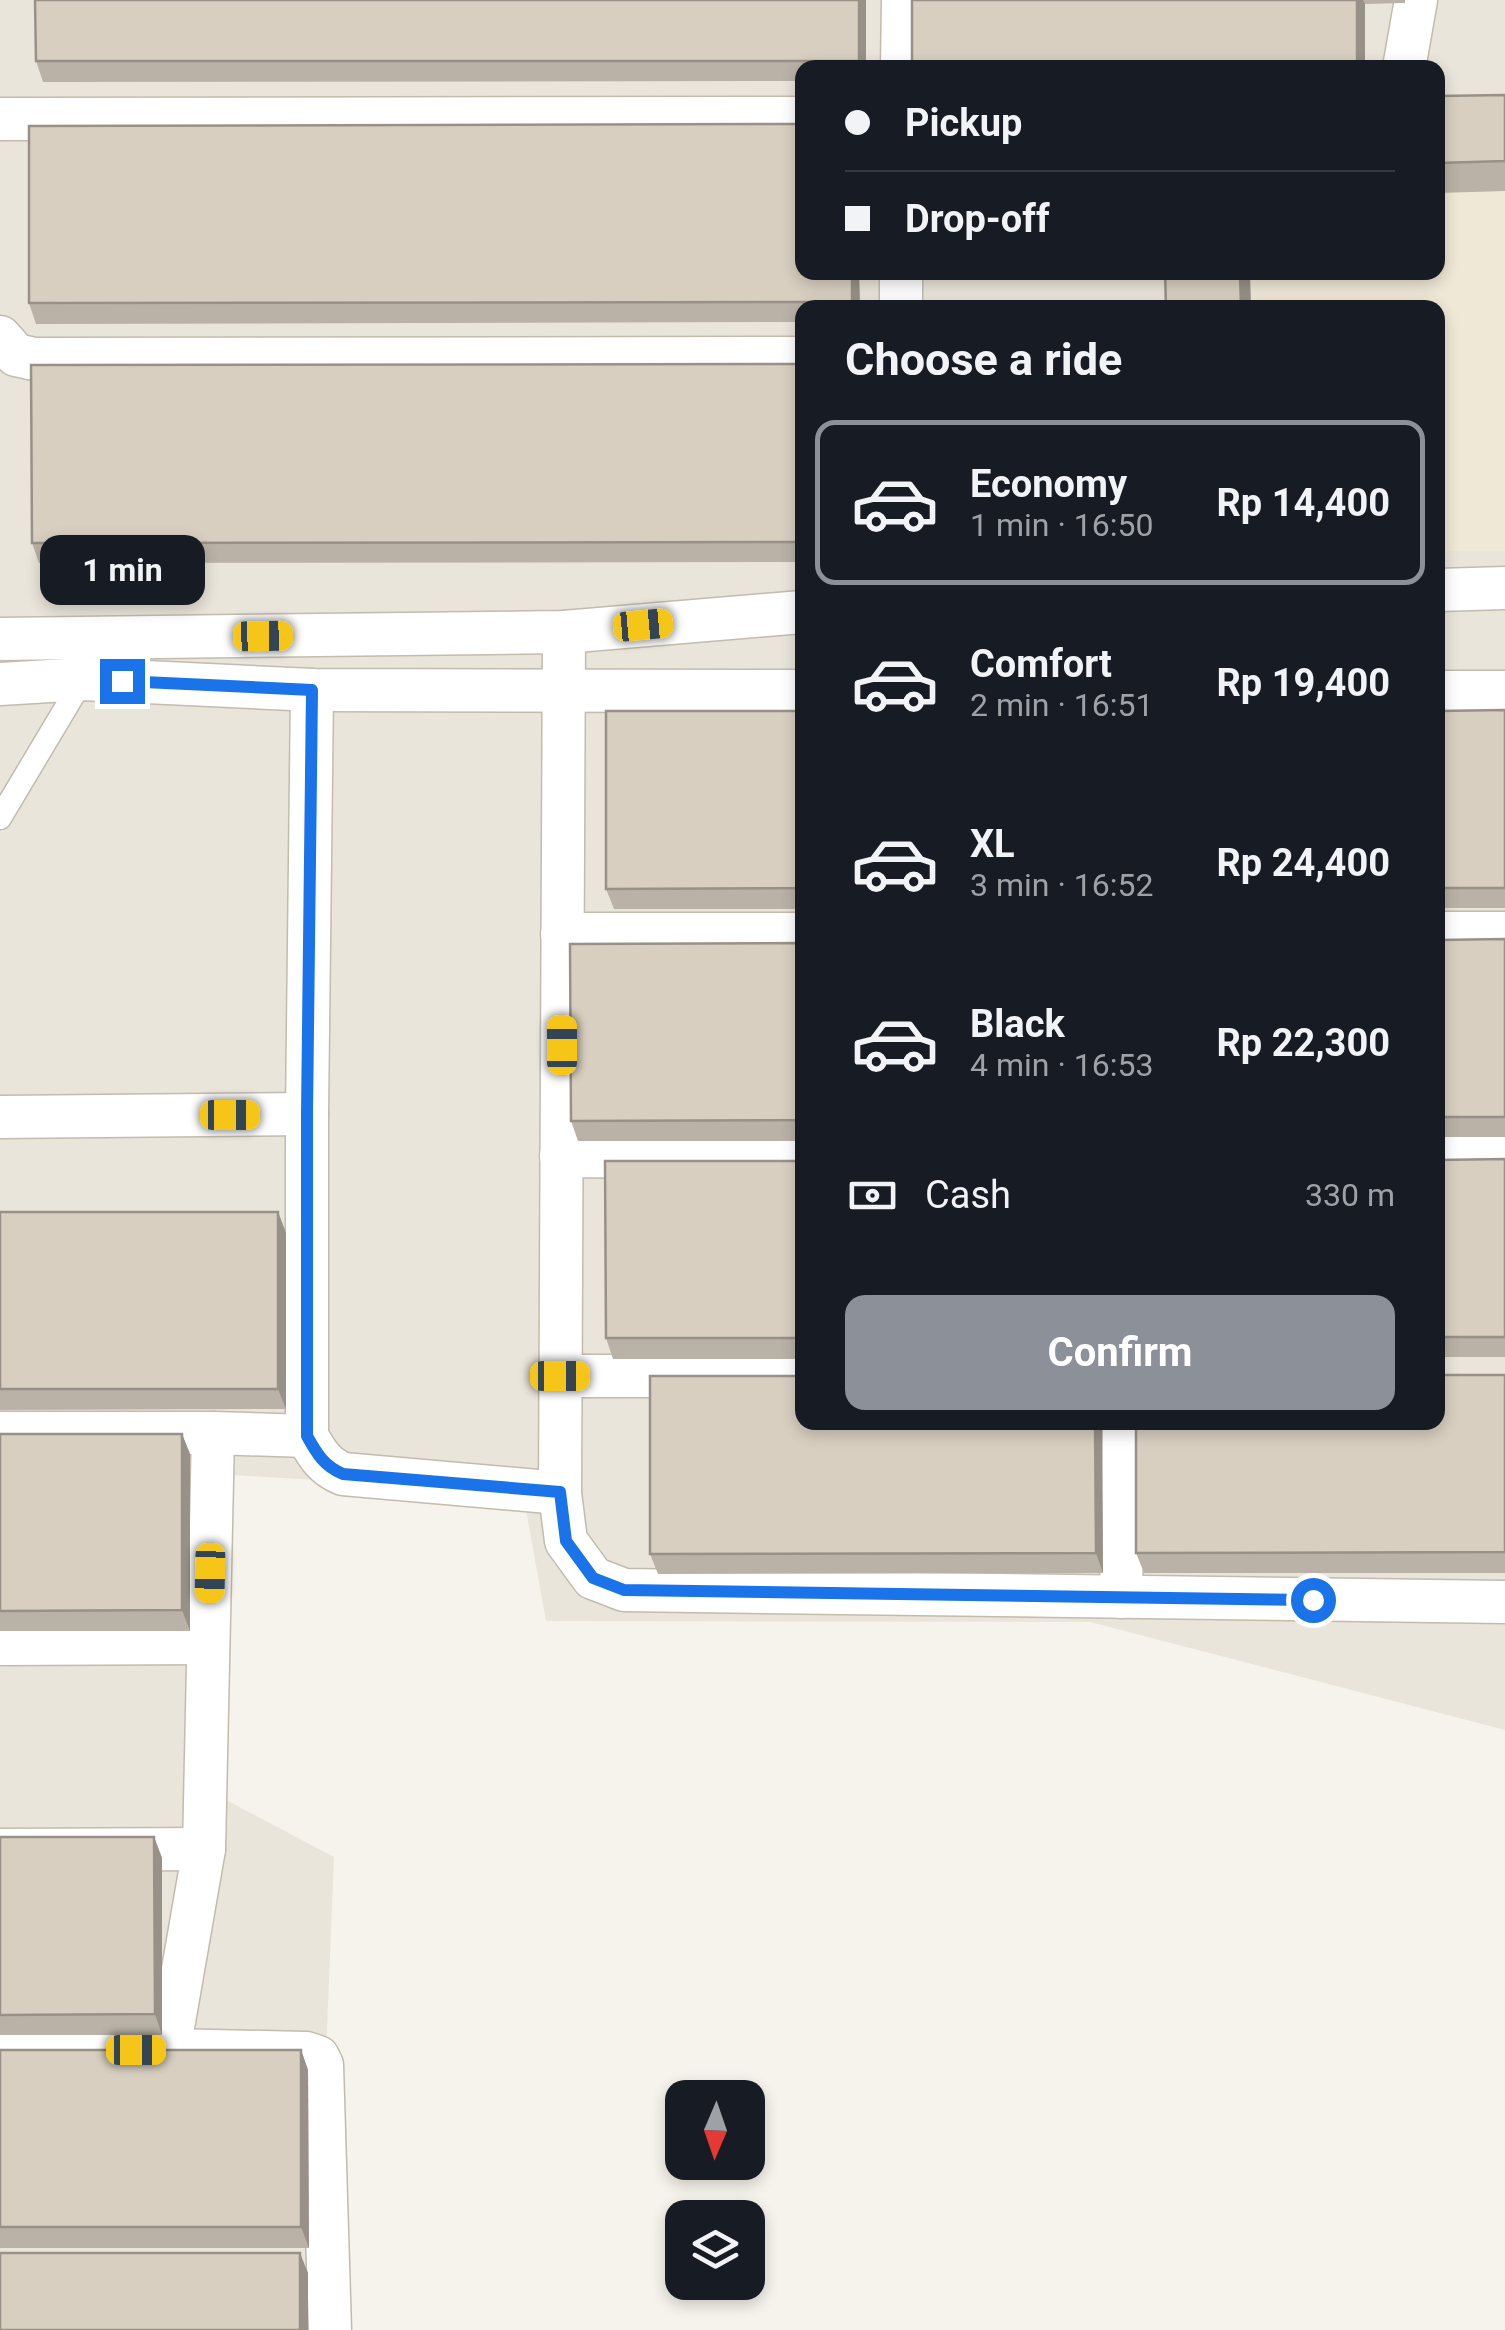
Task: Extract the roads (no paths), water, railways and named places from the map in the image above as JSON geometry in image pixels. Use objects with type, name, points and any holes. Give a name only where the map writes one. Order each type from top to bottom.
[{"type":"street","points":[[902,0],[902,60]]},
{"type":"street","points":[[1405,60],[1416,0]]},
{"type":"street","points":[[0,118],[795,118]]},
{"type":"street","points":[[0,337],[16,355],[34,360],[795,358]]},
{"type":"street","points":[[1445,590],[1505,588]]},
{"type":"street","points":[[0,640],[564,632],[795,613]]},
{"type":"street","points":[[564,632],[560,1492],[566,1541],[593,1578],[624,1590],[1505,1602]]},
{"type":"street","points":[[0,684],[84,679],[312,690],[795,691]]},
{"type":"street","points":[[312,690],[307,1436],[321,1461],[343,1474],[560,1492]]},
{"type":"street","points":[[1445,692],[1505,692]]},
{"type":"street","points":[[1445,933],[1505,932]]},
{"type":"street","points":[[562,934],[795,934]]},
{"type":"street","points":[[0,1117],[307,1114]]},
{"type":"street","points":[[561,1156],[795,1158]]},
{"type":"street","points":[[1445,1158],[1505,1158]]},
{"type":"street","points":[[560,1376],[795,1376]]},
{"type":"street","points":[[1121,1597],[1124,1430]]},
{"type":"street","points":[[0,1433],[307,1436]]},
{"type":"street","points":[[170,2050],[204,1849],[213,1433]]},
{"type":"street","points":[[0,1644],[208,1643]]},
{"type":"street","points":[[0,1850],[204,1849]]},
{"type":"street","points":[[0,2051],[170,2050],[306,2053],[318,2057],[322,2065],[307,2262],[330,2330]]},
{"type":"lane","points":[[0,818],[84,679]]}]
